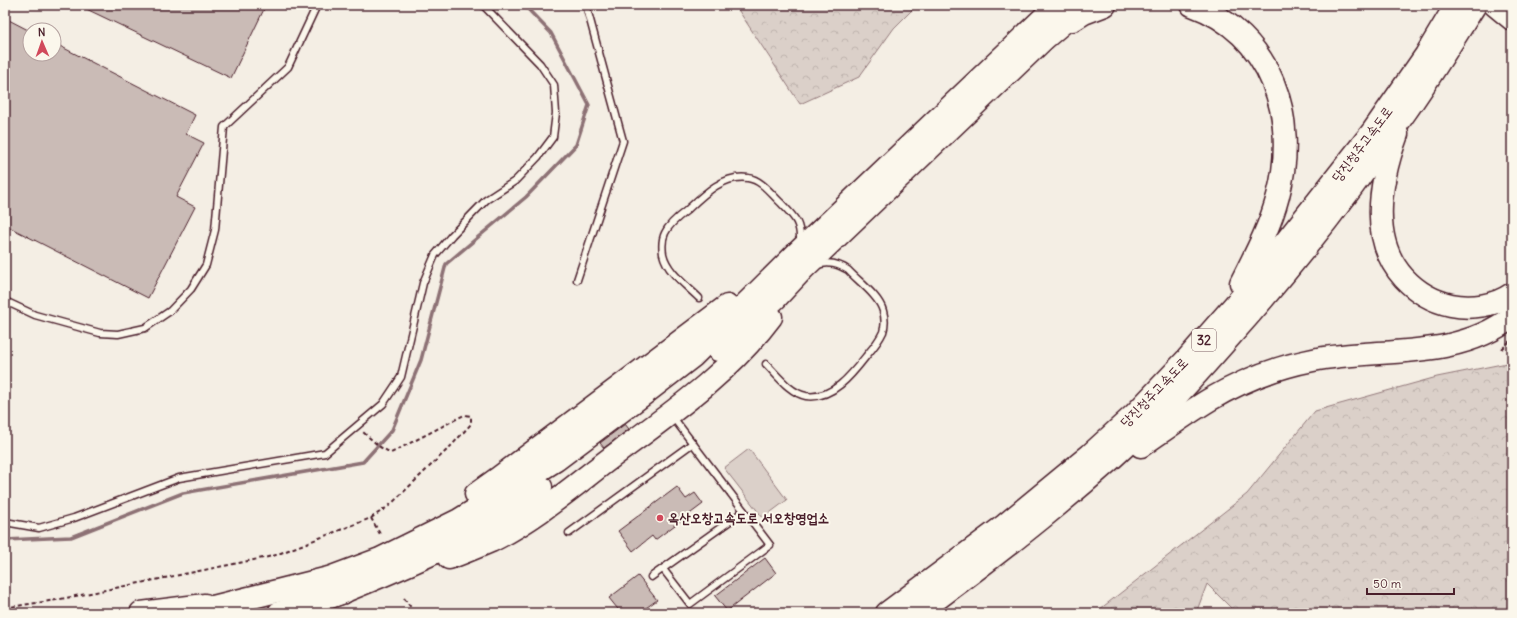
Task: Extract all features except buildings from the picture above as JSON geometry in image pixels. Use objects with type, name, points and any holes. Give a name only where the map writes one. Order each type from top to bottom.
[{"type":"highway","points":[[330,597],[391,572],[448,545],[497,517],[542,486],[673,387],[776,298],[801,260],[1057,5]]},
{"type":"highway","points":[[189,613],[301,586],[354,569],[435,533],[481,507],[556,460],[687,360],[801,260],[1044,38],[1084,5]]},
{"type":"highway","points":[[1044,38],[1084,13],[1105,5]]},
{"type":"highway","points":[[1192,5],[1210,12],[1226,21],[1252,46],[1266,66],[1275,86],[1284,127],[1284,170],[1274,211],[1268,228],[1254,257],[1218,325]]},
{"type":"highway","name":"당진청주고속도로","points":[[887,613],[1005,524],[1090,455],[1134,415],[1160,388],[1218,325],[1251,286],[1373,131],[1421,61],[1456,5]]},
{"type":"highway","name":"당진청주고속도로","points":[[918,613],[1057,506],[1160,413],[1209,361],[1269,294],[1324,226],[1408,109],[1475,5]]},
{"type":"highway","points":[[1495,5],[1512,19]]},
{"type":"highway","points":[[1408,109],[1399,128],[1390,156],[1382,202],[1382,226],[1384,239],[1386,248],[1395,267],[1416,289],[1434,300],[1444,303],[1465,306],[1486,305],[1512,294]]},
{"type":"highway","points":[[279,613],[472,549],[502,535],[532,516],[716,377],[740,354],[761,330],[801,260]]},
{"type":"highway","points":[[1057,506],[1199,406],[1254,378],[1289,366],[1325,358],[1358,354],[1416,351],[1445,347],[1474,338],[1490,331],[1512,317]]},
{"type":"highway","points":[[141,613],[240,600]]},
{"type":"lane","points":[[5,301],[35,315],[100,333],[118,334],[145,328],[170,311],[191,289],[206,265],[215,230],[224,127],[288,67],[317,5]]},
{"type":"lane","points":[[5,522],[40,528],[74,518],[179,478],[325,452],[383,404],[401,377],[423,283],[435,255],[452,234],[486,200],[515,181],[538,157],[553,137],[556,112],[554,84],[540,64],[483,5]]},
{"type":"lane","points":[[577,280],[623,141],[586,5]]},
{"type":"lane","points":[[699,298],[672,271],[663,254],[663,240],[666,231],[672,223],[710,190],[723,182],[737,178],[749,178],[756,180],[764,186],[796,220],[800,234],[801,260],[819,264],[830,263],[842,266],[848,270],[880,303],[885,319],[882,333],[878,342],[842,383],[831,391],[820,395],[809,396],[798,393],[766,364]]},
{"type":"lane","points":[[663,569],[690,604],[770,545],[670,413]]},
{"type":"lane","points":[[569,533],[693,443]]},
{"type":"lane","points":[[651,577],[744,511]]},
{"type":"path","points":[[1502,349],[1512,339]]},
{"type":"path","points":[[5,606],[10,607],[56,600],[273,556],[371,518],[389,506],[452,445],[471,424],[471,416],[464,415],[391,453],[380,447],[357,426]]},
{"type":"path","points":[[371,518],[380,534]]},
{"type":"path","points":[[404,598],[415,613]]},
{"type":"green space","points":[[737,5],[917,5],[894,28],[859,77],[800,104],[737,8]]},
{"type":"green space","points":[[1512,362],[1512,613],[1236,613],[1207,584],[1196,613],[1095,613],[1247,494],[1315,411],[1437,377]]},
{"type":"green space","points":[[749,449],[787,500],[763,518],[724,468]]},
{"type":"waterway","points":[[5,540],[71,537],[183,493],[363,462],[392,430],[421,360],[446,264],[526,197],[576,145],[589,105],[551,33],[524,5]]},
{"type":"place","name":"옥산오창고속도로 서오창영업소","points":[[660,518]]}]
